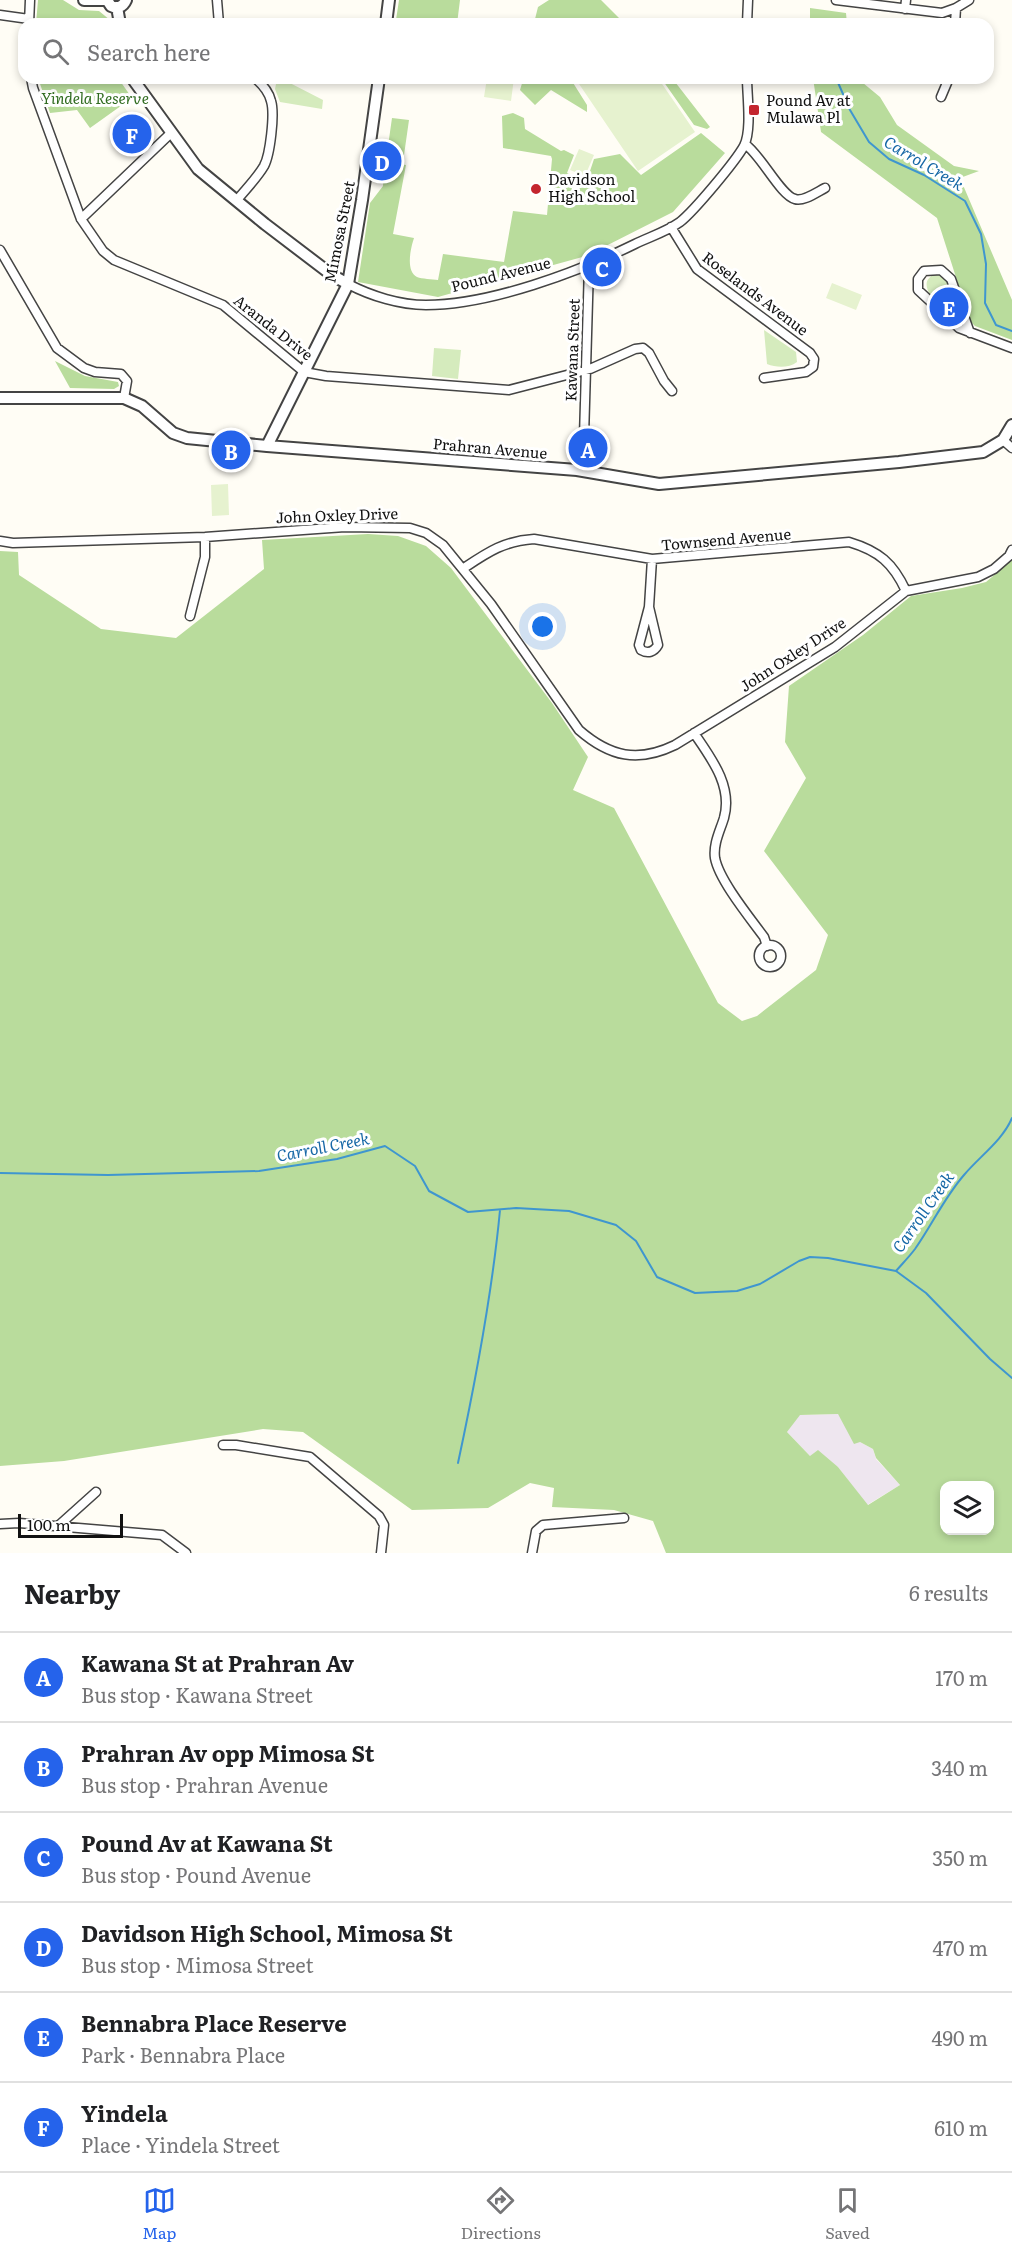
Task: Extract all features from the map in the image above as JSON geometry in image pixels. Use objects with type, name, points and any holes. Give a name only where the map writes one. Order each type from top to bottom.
[{"type":"street","points":[[29,18],[30,0]]},
{"type":"street","points":[[84,0],[107,0],[111,6],[122,4]]},
{"type":"street","points":[[217,0],[218,18]]},
{"type":"street","points":[[387,18],[389,0]]},
{"type":"street","points":[[747,0],[747,18]]},
{"type":"street","points":[[836,0],[906,5],[942,14],[969,0]]},
{"type":"street","points":[[955,18],[956,8]]},
{"type":"street","points":[[0,15],[18,19]]},
{"type":"street","name":"Aranda Drive","points":[[32,84],[81,219],[103,251],[114,260],[223,305],[304,372],[326,376],[509,390],[587,369],[635,349],[643,348],[649,353],[672,391]]},
{"type":"street","name":"Pound Avenue","points":[[136,84],[198,169],[265,224],[332,275],[348,284],[365,293],[410,304],[456,304],[519,289],[589,266],[671,227],[689,213],[745,144]]},
{"type":"street","points":[[237,200],[263,167],[267,157],[273,110],[264,84]]},
{"type":"street","name":"Mimosa Street","points":[[267,446],[348,284],[377,84]]},
{"type":"street","points":[[747,84],[748,129],[745,144],[756,152],[787,195],[795,200],[825,188]]},
{"type":"street","points":[[941,97],[946,84]]},
{"type":"street","points":[[81,219],[171,133]]},
{"type":"street","name":"Roselands Avenue","points":[[671,227],[697,269],[810,353],[814,359],[813,367],[807,372],[764,378]]},
{"type":"street","points":[[0,250],[57,348],[84,368],[95,372],[117,373],[128,381],[124,398],[0,398]]},
{"type":"street","name":"Kawana Street","points":[[583,471],[589,266]]},
{"type":"street","points":[[970,333],[951,279],[941,270],[924,271],[918,279],[918,290],[959,328],[970,333],[1012,348]]},
{"type":"street","name":"Prahran Avenue","points":[[124,398],[142,406],[167,430],[179,436],[267,446],[583,471],[659,484],[962,455],[982,452],[1003,440]]},
{"type":"street","points":[[1012,425],[1003,440],[1012,448]]},
{"type":"street","name":"John Oxley Drive","points":[[0,543],[205,537],[334,527],[410,528],[426,533],[443,544],[492,604],[579,730],[593,742],[614,753],[639,756],[657,754],[835,647],[906,591],[978,577],[994,569],[1009,556],[1012,550]]},
{"type":"street","points":[[190,616],[205,557],[205,537]]},
{"type":"street","name":"Townsend Avenue","points":[[464,568],[489,550],[515,540],[534,539],[652,560],[849,542],[869,548],[888,562],[900,577],[906,591]]},
{"type":"street","points":[[649,607],[658,645],[648,652],[640,650],[639,645],[649,607],[652,560]]},
{"type":"street","points":[[694,733],[715,764],[725,789],[725,814],[716,843],[715,856],[718,870],[764,937],[767,946]]},
{"type":"street","points":[[223,1445],[310,1457],[379,1516],[384,1524],[381,1553]]},
{"type":"street","points":[[57,1527],[96,1492]]},
{"type":"street","points":[[532,1553],[538,1527],[624,1518]]},
{"type":"street","points":[[0,1534],[2,1524],[19,1523],[162,1535],[186,1553]]},
{"type":"shaded area","points":[[838,1414],[860,1442],[873,1449],[876,1459],[900,1485],[867,1505],[838,1467],[810,1456],[787,1432],[799,1415]]},
{"type":"green space","points":[[38,0],[63,0],[79,10],[99,11],[108,18],[36,18]]},
{"type":"green space","points":[[399,0],[460,0],[458,18],[396,18]]},
{"type":"green space","points":[[549,0],[601,0],[619,18],[535,18],[538,7]]},
{"type":"green space","points":[[810,8],[846,13],[846,18],[810,18]]},
{"type":"green space","name":"Yindela Reserve","points":[[40,84],[122,84],[132,98],[90,128],[77,110],[50,113]]},
{"type":"green space","points":[[276,84],[292,84],[323,100],[322,109],[280,102],[275,89]]},
{"type":"green space","points":[[486,84],[513,84],[511,101],[484,97]]},
{"type":"green space","points":[[522,84],[574,84],[587,105],[587,112],[551,90],[535,105],[520,90]]},
{"type":"green space","points":[[579,84],[662,84],[695,132],[638,171]]},
{"type":"green space","points":[[665,84],[677,84],[710,127],[707,129],[694,125]]},
{"type":"green space","points":[[814,84],[864,84],[880,97],[897,125],[954,166],[979,171],[960,178],[1012,300],[1012,340],[975,326],[970,321],[937,218],[821,132]]},
{"type":"green space","points":[[513,113],[524,118],[525,129],[561,151],[564,150],[574,155],[567,173],[586,183],[594,159],[620,154],[641,175],[701,133],[725,153],[673,212],[586,256],[438,297],[358,282],[370,203],[383,186],[384,162],[406,165],[393,234],[414,238],[410,259],[413,274],[419,278],[438,280],[443,254],[504,262],[513,211],[547,215],[552,159],[551,156],[503,148],[502,116]]},
{"type":"green space","points":[[392,118],[409,120],[404,155],[387,153]]},
{"type":"green space","points":[[579,149],[594,155],[585,176],[570,170]]},
{"type":"green space","points":[[938,273],[947,279],[961,320],[959,321],[938,305],[928,290],[927,283],[930,277]]},
{"type":"green space","points":[[832,283],[862,295],[856,310],[826,298]]},
{"type":"green space","points":[[764,330],[796,352],[797,362],[783,367],[767,364]]},
{"type":"green space","points":[[434,348],[461,350],[458,379],[432,376]]},
{"type":"green space","points":[[55,361],[85,376],[118,382],[119,386],[114,389],[70,388]]},
{"type":"green space","points":[[228,484],[229,515],[212,516],[211,485]]},
{"type":"green space","points":[[368,534],[398,536],[426,546],[451,568],[552,703],[588,757],[573,790],[614,808],[718,1003],[742,1021],[757,1016],[816,970],[828,935],[764,851],[806,778],[785,742],[789,686],[863,635],[911,596],[986,582],[1012,560],[1012,1553],[666,1553],[653,1521],[614,1510],[552,1507],[554,1488],[530,1483],[488,1508],[412,1510],[303,1432],[263,1429],[64,1461],[0,1466],[0,551],[18,552],[19,575],[101,629],[176,638],[264,569],[262,540]],"holes":[[[838,1414],[854,1444],[860,1442],[873,1449],[876,1458],[900,1485],[868,1505],[838,1467],[818,1450],[810,1456],[787,1432],[800,1415]]]},
{"type":"waterway","name":"Carrol Creek","points":[[839,84],[850,110],[869,142],[889,159],[924,175],[965,201],[981,234],[986,264],[985,303],[996,325],[1012,331]]},
{"type":"waterway","name":"Carroll Creek","points":[[0,1173],[108,1175],[259,1171],[337,1159],[385,1146],[415,1166],[429,1191],[468,1212],[516,1208],[569,1211],[616,1225],[636,1241],[657,1277],[695,1293],[737,1291],[760,1284],[810,1257],[828,1258],[896,1271],[915,1249],[957,1184],[997,1141],[1012,1118]]},
{"type":"waterway","points":[[458,1463],[483,1337],[500,1210]]},
{"type":"waterway","points":[[896,1271],[926,1293],[990,1359],[1012,1378]]},
{"type":"place","name":"Pound Av at Mulawa Pl","points":[[754,110]]},
{"type":"place","name":"Yindela","points":[[132,134]]},
{"type":"place","name":"Davidson High School, Mimosa St","points":[[382,161]]},
{"type":"place","name":"Davidson High School","points":[[536,189]]},
{"type":"place","name":"Pound Av at Kawana St","points":[[602,267]]},
{"type":"place","name":"Bennabra Place Reserve","points":[[949,307]]},
{"type":"place","name":"Kawana St at Prahran Av","points":[[588,448]]},
{"type":"place","name":"Prahran Av opp Mimosa St","points":[[231,450]]}]
